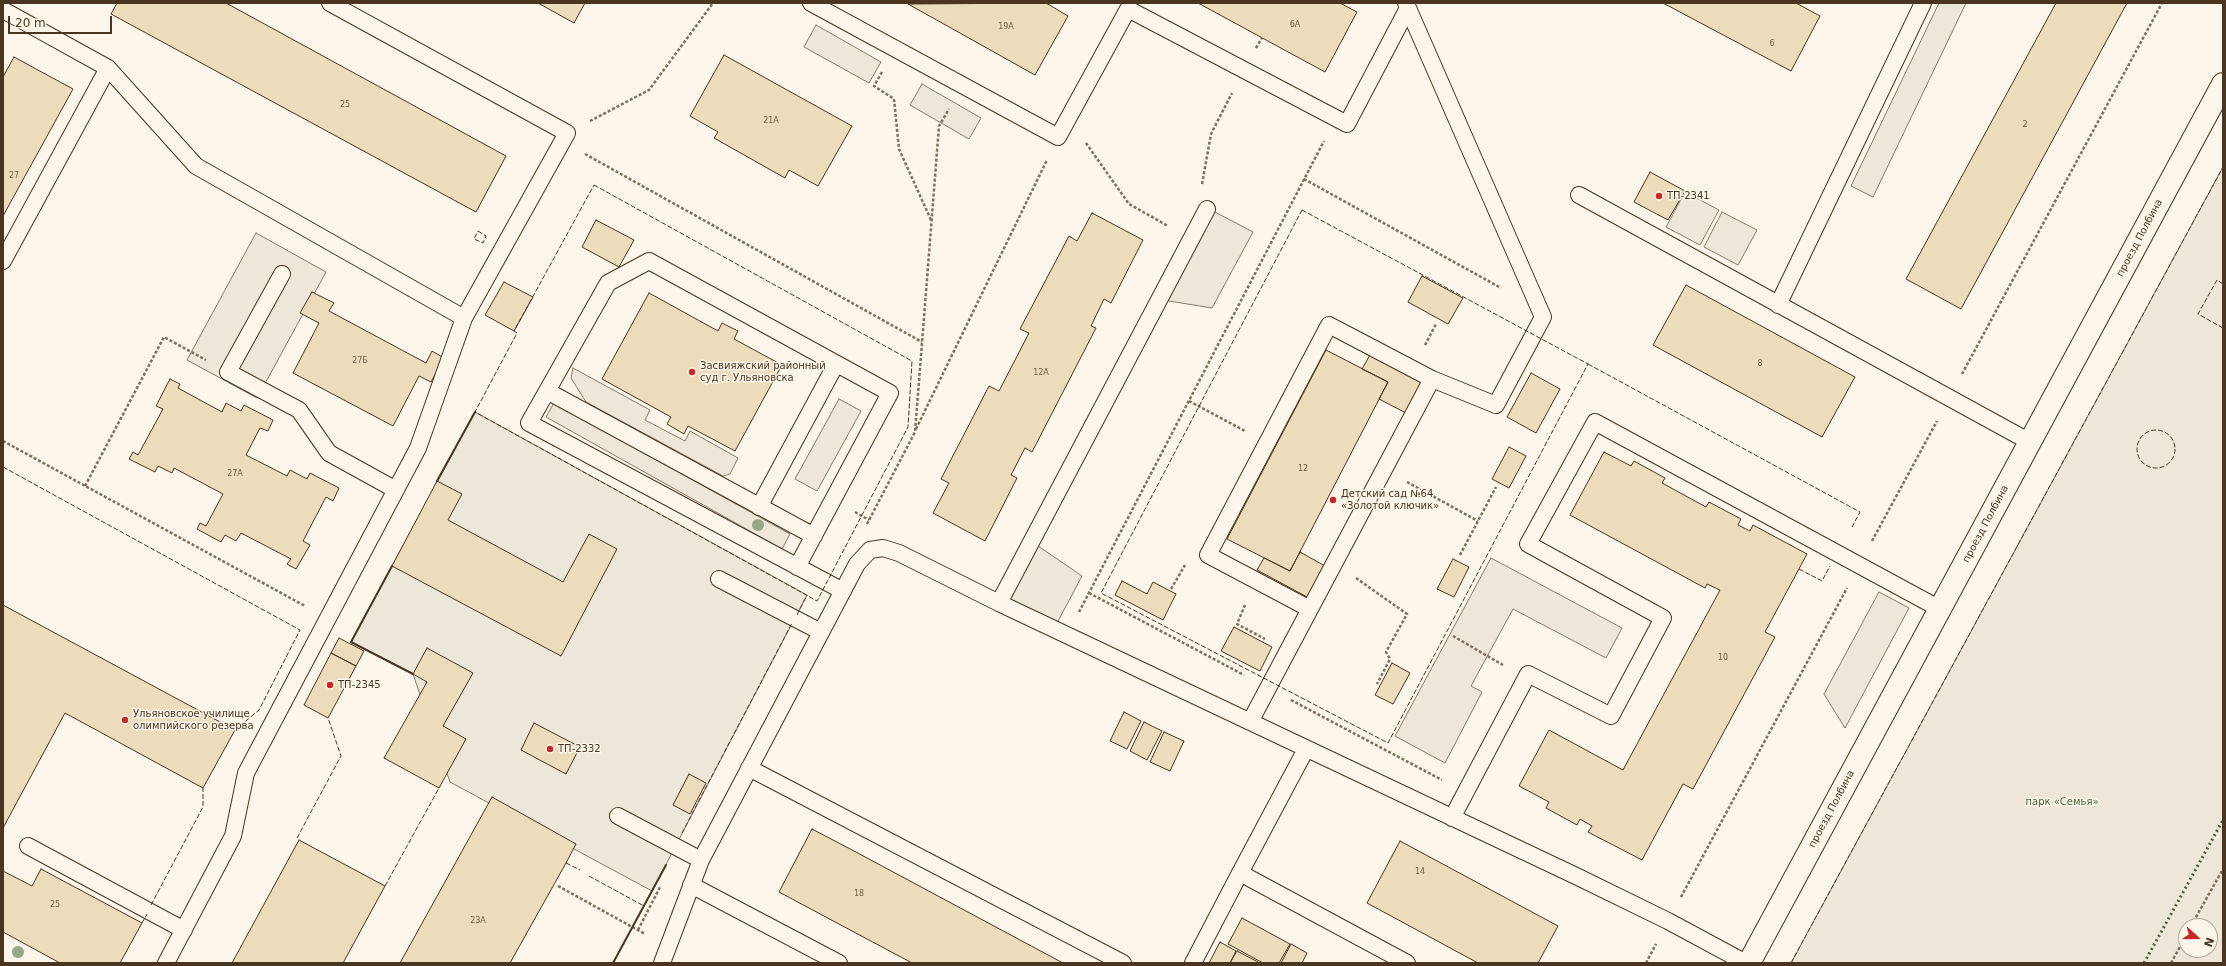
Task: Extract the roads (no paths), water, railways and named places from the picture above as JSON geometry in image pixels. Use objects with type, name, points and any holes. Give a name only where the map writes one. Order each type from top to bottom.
[{"type":"street","name":"проезд Полбина","points":[[1747,963],[2223,84]]},
{"type":"lane","points":[[166,963],[233,836],[246,773],[418,448],[464,318],[564,137],[330,3]]},
{"type":"lane","points":[[811,3],[1058,137],[1128,9],[1347,124],[1407,5]]},
{"type":"lane","points":[[1778,305],[1923,3]]},
{"type":"lane","points":[[1310,610],[1208,555],[1329,325],[1432,379],[1496,405],[1543,317],[1407,5]]},
{"type":"lane","points":[[3,10],[108,68],[196,166],[464,318]]},
{"type":"lane","points":[[3,261],[108,68]]},
{"type":"lane","points":[[1579,195],[2030,442]]},
{"type":"lane","points":[[999,603],[1206,209]]},
{"type":"lane","points":[[797,566],[890,393],[649,261],[608,283],[529,423],[843,591]]},
{"type":"lane","points":[[282,274],[228,372],[299,410],[329,454],[396,490]]},
{"type":"lane","points":[[759,507],[836,364]]},
{"type":"lane","points":[[1250,722],[1432,379]]},
{"type":"lane","points":[[547,392],[814,536]]},
{"type":"lane","points":[[1452,818],[1528,674],[1610,716],[1663,618],[1528,544],[1595,422],[1940,609]]},
{"type":"lane","points":[[662,963],[701,860],[857,564],[870,550],[884,548],[899,553],[1067,636],[1452,818],[1668,922],[1747,963]]},
{"type":"lane","points":[[719,579],[821,632]]},
{"type":"lane","points":[[1193,963],[1306,749]]},
{"type":"lane","points":[[749,768],[1123,963]]},
{"type":"lane","points":[[618,816],[701,860]]},
{"type":"lane","points":[[28,846],[184,930]]},
{"type":"lane","points":[[1240,873],[1407,963]]},
{"type":"lane","points":[[691,885],[839,963]]},
{"type":"place","name":"ТП-2341","points":[[1659,196]]},
{"type":"place","name":"Засвияжский районный суд г. Ульяновска","points":[[692,372]]},
{"type":"place","name":"Детский сад №64 «Золотой ключик»","points":[[1333,500]]},
{"type":"place","name":"ТП-2345","points":[[330,685]]},
{"type":"place","name":"Ульяновское училище олимпийского резерва","points":[[125,720]]},
{"type":"place","name":"ТП-2332","points":[[550,749]]},
{"type":"park label","name":"парк «Семья»","points":[[2062,802]]}]
